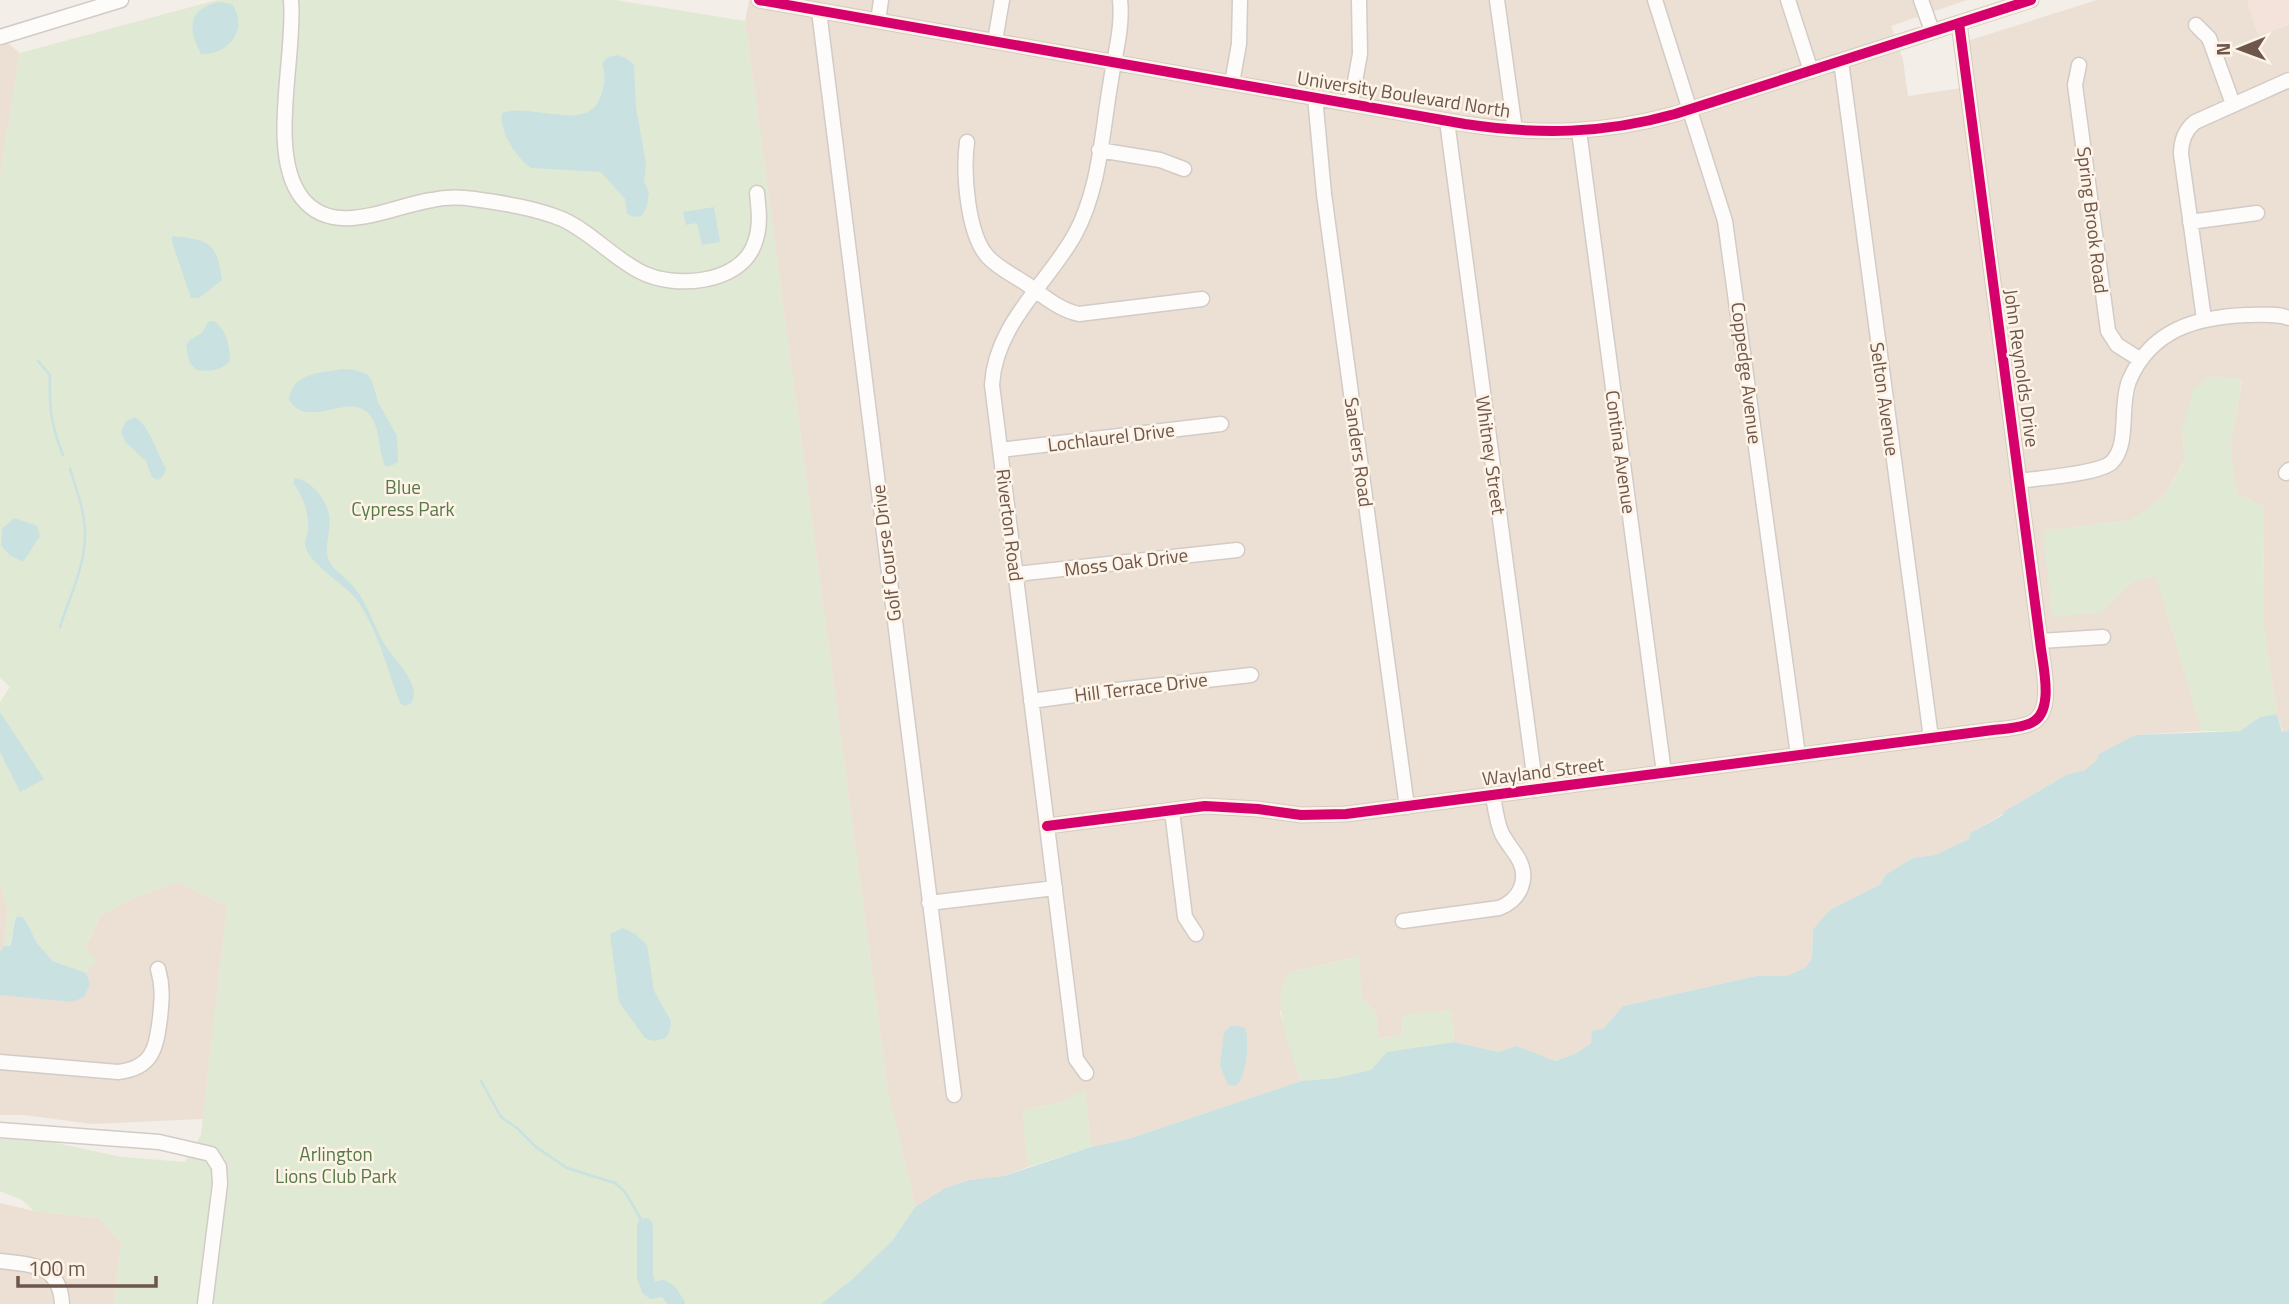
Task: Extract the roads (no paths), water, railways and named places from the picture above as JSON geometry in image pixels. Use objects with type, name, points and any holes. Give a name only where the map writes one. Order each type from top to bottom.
[{"type":"street","points":[[0,37],[121,0]]},
{"type":"street","points":[[291,0],[286,156],[293,185],[300,196],[309,206],[331,217],[372,215],[440,199],[495,202],[565,220],[643,273],[664,281],[680,282],[701,280],[731,270],[753,249],[760,225],[757,193]]},
{"type":"street","name":"University Boulevard North","points":[[759,0],[1447,121],[1515,130],[1580,131],[1636,125],[1690,110],[2031,0]]},
{"type":"street","points":[[877,21],[881,0]]},
{"type":"street","points":[[996,41],[1002,0]]},
{"type":"street","name":"Riverton Road","points":[[1086,1073],[1076,1059],[992,394],[996,358],[1013,322],[1060,258],[1081,223],[1093,185],[1119,33],[1120,0]]},
{"type":"street","points":[[1232,82],[1239,44],[1240,0]]},
{"type":"street","points":[[1351,103],[1360,54],[1359,0]]},
{"type":"street","points":[[1497,0],[1515,130]]},
{"type":"street","name":"Coppedge Avenue","points":[[1655,0],[1725,221],[1798,755]]},
{"type":"street","points":[[1788,0],[1811,71]]},
{"type":"street","points":[[1921,0],[1931,31]]},
{"type":"street","name":"Golf Course Drive","points":[[819,11],[954,1095]]},
{"type":"street","name":"John Reynolds Drive","points":[[1959,23],[2040,641],[2046,698],[2040,716]]},
{"type":"street","points":[[2196,25],[2208,38],[2233,104]]},
{"type":"street","name":"Selton Avenue","points":[[1841,61],[1931,738]]},
{"type":"street","name":"Spring Brook Road","points":[[2079,65],[2075,85],[2108,331],[2117,345],[2141,360]]},
{"type":"street","points":[[2204,319],[2181,154],[2185,132],[2195,122],[2289,80]]},
{"type":"street","name":"Sanders Road","points":[[1315,97],[1324,194],[1407,807]]},
{"type":"street","name":"Whitney Street","points":[[1447,121],[1535,790]]},
{"type":"street","name":"Contina Avenue","points":[[1580,131],[1664,773]]},
{"type":"street","points":[[967,142],[966,171],[974,231],[979,244],[992,261],[1036,291],[1068,312],[1079,314],[1202,299]]},
{"type":"street","points":[[1099,150],[1160,160],[1184,169]]},
{"type":"street","points":[[2190,222],[2257,213]]},
{"type":"street","points":[[2019,481],[2098,469],[2111,463],[2121,449],[2125,394],[2141,360],[2164,337],[2183,326],[2221,316],[2275,314],[2289,318]]},
{"type":"street","name":"Lochlaurel Drive","points":[[1000,450],[1221,424]]},
{"type":"street","name":"Moss Oak Drive","points":[[1016,575],[1237,550]]},
{"type":"street","points":[[2040,641],[2103,638]]},
{"type":"street","name":"Hill Terrace Drive","points":[[1031,701],[1251,675]]},
{"type":"street","name":"Wayland Street","points":[[1047,826],[1205,806],[1326,816],[2021,726],[2030,724],[2040,716]]},
{"type":"street","points":[[1403,921],[1499,908],[1512,902],[1519,893],[1523,876],[1521,865],[1503,835],[1493,796]]},
{"type":"street","points":[[1172,811],[1185,917],[1196,934]]},
{"type":"street","points":[[929,903],[1055,888]]},
{"type":"street","points":[[0,1062],[118,1072],[136,1068],[152,1054],[156,1045],[163,987],[158,969]]},
{"type":"street","points":[[0,1130],[159,1142],[211,1154],[219,1167],[220,1184],[205,1304]]},
{"type":"street","points":[[0,1261],[44,1269],[59,1285],[62,1304]]},
{"type":"water","points":[[218,2],[232,4],[237,13],[237,31],[227,46],[219,51],[201,54],[192,29],[193,22],[200,10]]},
{"type":"water","points":[[617,55],[634,65],[636,107],[646,164],[644,181],[649,193],[642,216],[627,214],[625,199],[601,172],[531,168],[510,143],[503,128],[502,113],[528,111],[572,115],[585,113],[595,107],[603,87],[602,63],[608,57]]},
{"type":"water","points":[[714,207],[720,242],[702,245],[697,223],[686,225],[683,212]]},
{"type":"water","points":[[173,236],[203,241],[214,250],[217,257],[222,280],[199,298],[191,298],[171,239]]},
{"type":"water","points":[[214,321],[227,339],[230,361],[215,370],[196,370],[189,362],[186,345],[203,332],[208,322]]},
{"type":"water","points":[[343,369],[367,374],[372,381],[378,402],[397,436],[398,462],[391,466],[385,466],[373,420],[361,408],[351,406],[307,412],[297,409],[289,400],[291,391],[302,379],[317,373]]},
{"type":"water","points":[[135,417],[149,434],[166,468],[164,475],[158,480],[152,477],[146,461],[125,442],[121,432],[126,421]]},
{"type":"water","points":[[295,478],[312,487],[328,509],[328,558],[359,594],[385,645],[409,678],[414,696],[411,703],[405,706],[400,703],[377,639],[359,603],[316,563],[306,549],[307,516],[302,498],[293,483]]},
{"type":"water","points":[[14,518],[37,526],[40,536],[23,562],[9,555],[1,545],[2,529]]},
{"type":"water","points":[[0,712],[44,779],[20,792],[0,752]]},
{"type":"water","points":[[2277,714],[2282,732],[2289,730],[2289,1304],[821,1304],[892,1241],[915,1207],[945,1188],[969,1180],[1004,1176],[1091,1147],[1128,1139],[1301,1081],[1336,1078],[1371,1070],[1387,1052],[1454,1042],[1499,1052],[1517,1046],[1555,1061],[1577,1053],[1591,1043],[1592,1031],[1604,1028],[1623,1006],[1756,976],[1786,976],[1805,968],[1812,958],[1813,929],[1830,910],[1881,884],[1885,875],[1913,858],[1935,855],[1969,839],[1970,833],[2003,815],[2003,812],[2068,774],[2085,770],[2097,760],[2099,754],[2135,735],[2240,731],[2260,717]]},
{"type":"water","points":[[17,916],[24,918],[37,943],[53,961],[86,973],[90,985],[84,997],[73,1002],[0,995],[0,952],[4,946],[10,946]]},
{"type":"water","points":[[623,928],[647,945],[654,991],[671,1021],[666,1038],[653,1041],[645,1038],[619,1002],[610,934]]},
{"type":"water","points":[[1231,1026],[1245,1028],[1247,1041],[1245,1067],[1236,1086],[1228,1085],[1220,1066],[1224,1032]]},
{"type":"waterway","points":[[38,361],[50,375],[52,416],[63,455]]},
{"type":"waterway","points":[[60,627],[79,572],[85,538],[83,512],[70,469]]},
{"type":"waterway","points":[[481,1081],[501,1117],[536,1147],[567,1168],[615,1183],[625,1192],[645,1226]]},
{"type":"waterway","points":[[645,1226],[645,1277],[649,1288],[653,1291],[662,1288],[669,1292],[677,1304]]},
{"type":"park label","name":"Blue Cypress Park","points":[[403,498]]},
{"type":"park label","name":"Arlington Lions Club Park","points":[[336,1165]]}]
